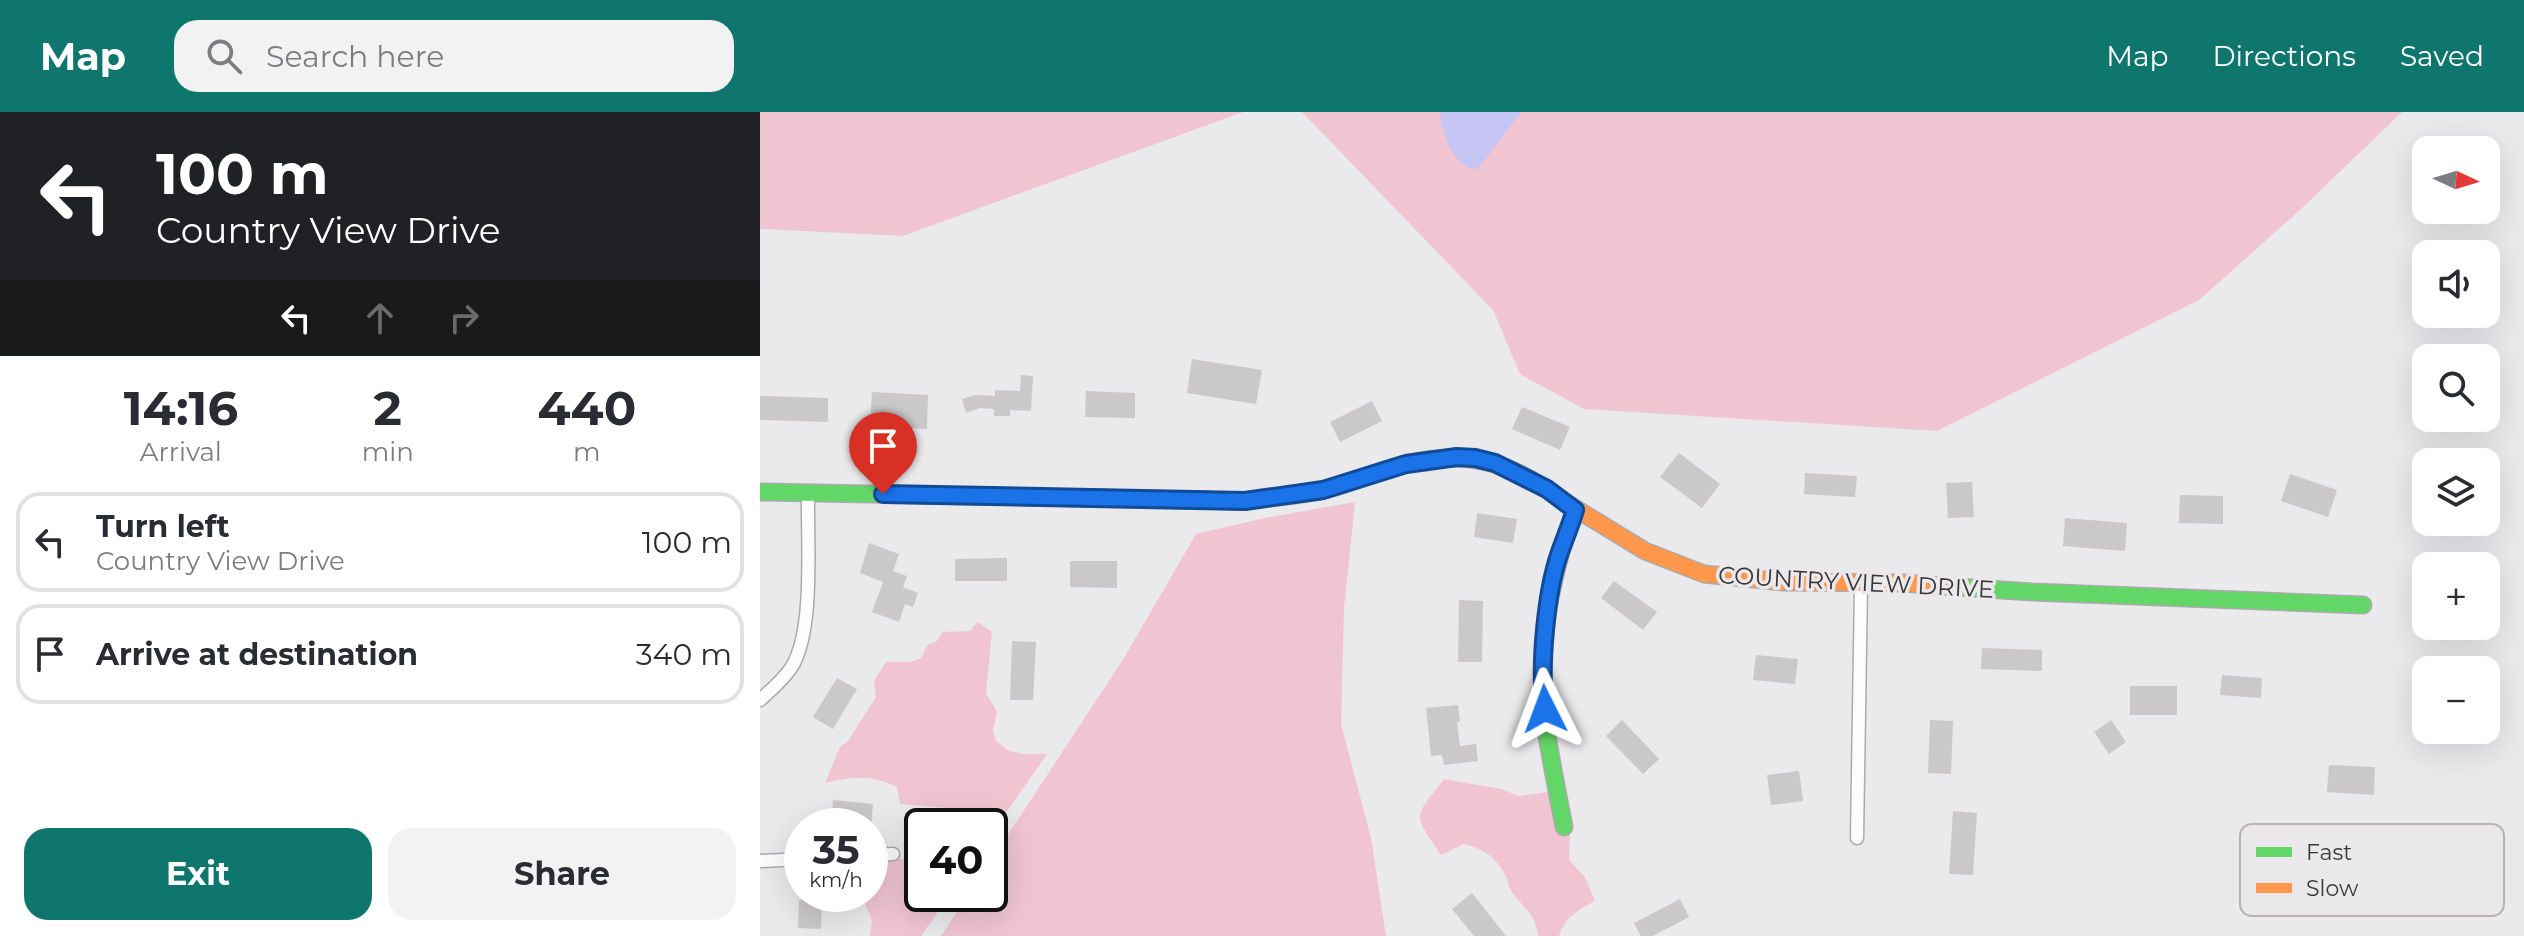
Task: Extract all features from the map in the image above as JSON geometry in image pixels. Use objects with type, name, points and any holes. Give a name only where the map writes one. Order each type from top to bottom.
[{"type":"street","name":"COUNTRY VIEW DRIVE","points":[[760,492],[1245,501],[1323,490],[1406,464],[1457,457],[1475,458],[1495,463],[1547,489],[1575,510],[1645,551],[1704,574],[1784,582],[1902,583],[2032,592],[2363,605]]},
{"type":"street","points":[[760,700],[793,666],[800,646],[808,570],[808,495]]},
{"type":"street","points":[[1564,827],[1546,727],[1543,669],[1550,595],[1559,553],[1575,510]]},
{"type":"street","points":[[1857,838],[1861,585]]},
{"type":"street","points":[[888,854],[893,854]]},
{"type":"street","points":[[760,861],[784,860]]},
{"type":"shaded area","points":[[760,112],[1243,112],[903,236],[760,229]]},
{"type":"shaded area","points":[[1302,112],[2402,112],[2301,209],[2199,300],[1937,431],[1584,409],[1520,374],[1493,310]]},
{"type":"shaded area","points":[[1355,502],[1344,609],[1341,724],[1371,838],[1386,936],[941,936],[957,912],[1008,912],[1008,835],[1124,658],[1196,534]]},
{"type":"shaded area","points":[[977,622],[992,632],[986,693],[997,712],[993,731],[996,741],[1009,751],[1047,754],[1008,810],[900,804],[897,787],[879,780],[844,779],[825,783],[840,747],[848,741],[876,697],[874,681],[886,662],[911,662],[921,658],[927,645],[937,641],[942,632],[970,631]]},
{"type":"shaded area","points":[[1444,779],[1502,789],[1518,796],[1556,791],[1564,827],[1570,835],[1569,860],[1585,877],[1595,901],[1569,919],[1559,936],[1538,936],[1532,916],[1511,890],[1501,868],[1488,854],[1464,844],[1441,855],[1425,831],[1420,816],[1426,802]]},
{"type":"shaded area","points":[[904,859],[904,912],[938,912],[921,936],[870,936],[872,920],[869,912],[888,912],[888,860]]},
{"type":"water","points":[[1442,112],[1521,112],[1478,169],[1470,168],[1456,158],[1441,123]]},
{"type":"building","points":[[1192,359],[1262,370],[1256,404],[1187,393]]},
{"type":"building","points":[[1021,375],[1033,376],[1031,411],[1010,410],[1010,416],[994,416],[994,409],[980,408],[966,413],[962,399],[976,395],[995,396],[995,390],[1020,391]]},
{"type":"building","points":[[1086,391],[1135,393],[1135,418],[1085,417]]},
{"type":"building","points":[[872,392],[928,395],[927,429],[870,426]]},
{"type":"building","points":[[760,396],[828,398],[828,422],[760,420]]},
{"type":"building","points":[[1372,401],[1382,421],[1340,442],[1330,422]]},
{"type":"building","points":[[1522,407],[1570,427],[1560,450],[1512,429]]},
{"type":"building","points":[[1679,453],[1720,484],[1702,508],[1660,477]]},
{"type":"building","points":[[1805,473],[1857,476],[1855,497],[1804,494]]},
{"type":"building","points":[[2290,474],[2337,490],[2328,517],[2281,501]]},
{"type":"building","points":[[1972,482],[1974,517],[1948,518],[1946,483]]},
{"type":"building","points":[[2180,495],[2223,496],[2223,524],[2179,523]]},
{"type":"building","points":[[1477,513],[1517,519],[1513,543],[1474,537]]},
{"type":"building","points":[[2065,518],[2127,523],[2125,551],[2063,546]]},
{"type":"building","points":[[869,543],[899,554],[893,571],[907,576],[903,587],[918,593],[913,607],[905,604],[899,622],[872,612],[883,582],[860,573]]},
{"type":"building","points":[[1007,558],[1007,581],[955,581],[955,559]]},
{"type":"building","points":[[1070,561],[1117,561],[1117,588],[1070,587]]},
{"type":"building","points":[[1614,581],[1657,612],[1643,630],[1601,598]]},
{"type":"building","points":[[1459,600],[1483,601],[1482,662],[1458,662]]},
{"type":"building","points":[[1012,641],[1036,642],[1033,700],[1010,700]]},
{"type":"building","points":[[1982,648],[2042,650],[2042,671],[1981,669]]},
{"type":"building","points":[[1756,655],[1798,659],[1795,684],[1753,680]]},
{"type":"building","points":[[2222,675],[2262,678],[2261,698],[2220,695]]},
{"type":"building","points":[[837,678],[857,689],[833,729],[813,717]]},
{"type":"building","points":[[2130,686],[2177,686],[2177,715],[2130,715]]},
{"type":"building","points":[[1458,705],[1460,746],[1476,744],[1478,761],[1444,765],[1442,755],[1431,756],[1426,708]]},
{"type":"building","points":[[1622,720],[1659,759],[1643,774],[1606,736]]},
{"type":"building","points":[[1930,720],[1953,721],[1951,774],[1928,773]]},
{"type":"building","points":[[2111,720],[2126,742],[2109,754],[2094,732]]},
{"type":"building","points":[[2329,765],[2375,767],[2374,795],[2327,792]]},
{"type":"building","points":[[1799,771],[1803,801],[1771,805],[1767,775]]},
{"type":"building","points":[[833,800],[873,804],[873,808],[832,808]]},
{"type":"building","points":[[1953,811],[1977,813],[1973,875],[1949,874]]},
{"type":"building","points":[[1472,893],[1506,936],[1474,936],[1452,909]]},
{"type":"building","points":[[1680,899],[1689,917],[1653,936],[1641,936],[1634,923]]},
{"type":"building","points":[[799,912],[822,912],[821,929],[798,928]]},
{"type":"traffic: fast","points":[[760,492],[1245,501],[1324,490],[1406,464],[1449,458],[1488,462],[1506,468],[1560,499]]},
{"type":"traffic: fast","points":[[1564,827],[1546,729],[1543,673],[1552,590],[1575,510]]},
{"type":"traffic: fast","points":[[1941,586],[2363,605]]},
{"type":"traffic: slow","points":[[1560,499],[1645,551],[1704,574],[1784,582],[1941,586]]},
{"type":"route","points":[[883,494],[1245,501],[1323,490],[1406,464],[1439,458],[1475,458],[1495,463],[1547,489],[1575,510],[1559,553],[1550,595],[1543,669],[1545,709]]}]
